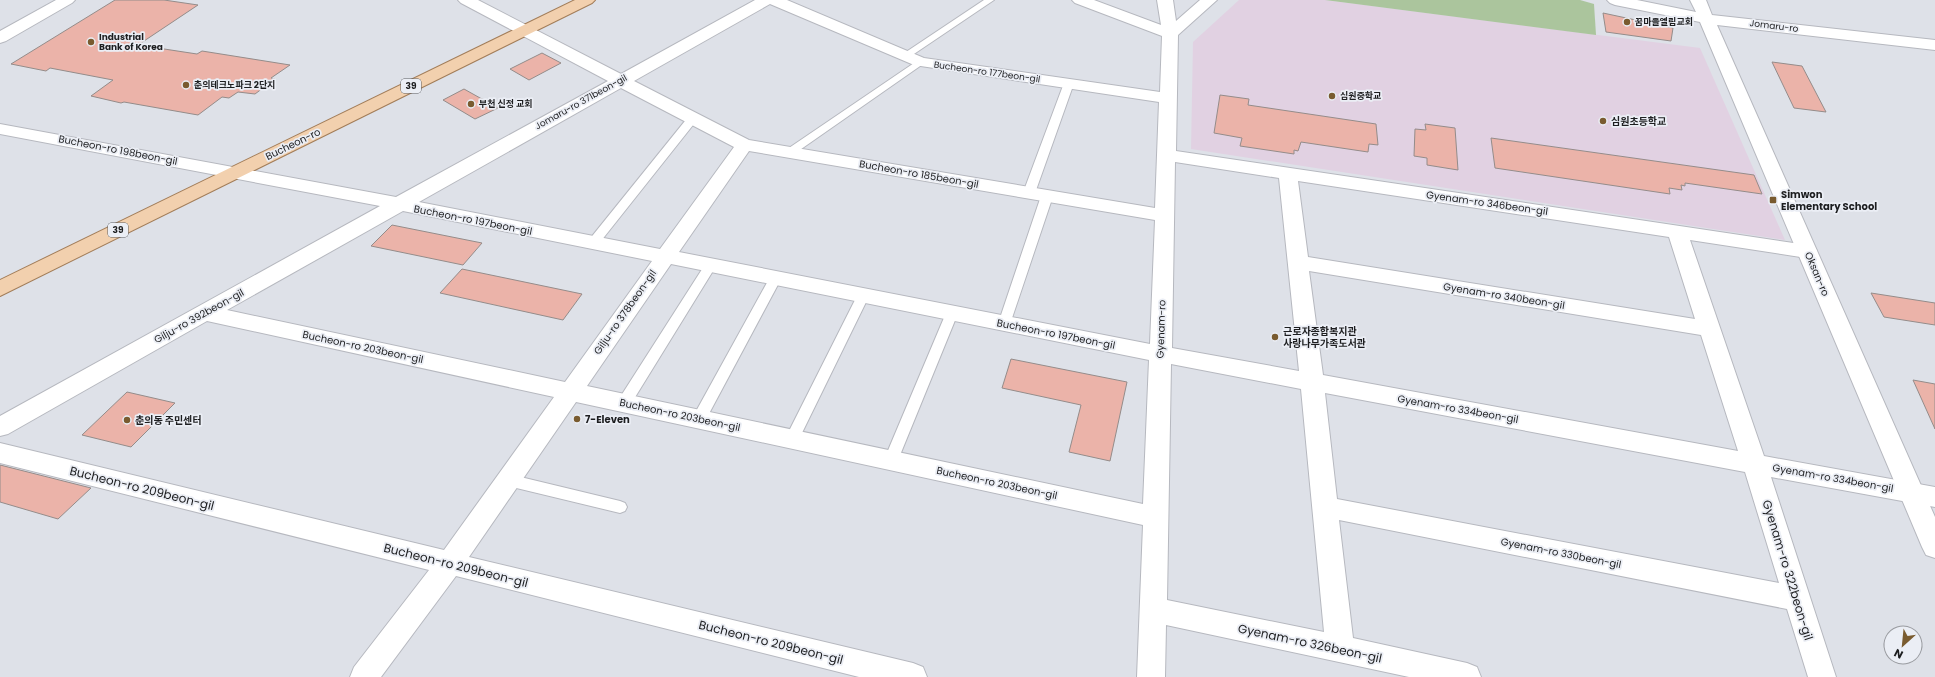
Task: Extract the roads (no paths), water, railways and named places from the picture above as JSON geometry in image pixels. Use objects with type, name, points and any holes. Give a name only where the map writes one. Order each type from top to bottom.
[{"type":"main road","name":"Bucheon-ro","points":[[0,289],[587,0]]},
{"type":"street","points":[[0,38],[67,0]]},
{"type":"street","name":"Bucheon-ro 185beon-gil","points":[[466,0],[744,144],[1165,216]]},
{"type":"street","name":"Jomaru-ro 371beon-gil","points":[[397,205],[766,0]]},
{"type":"street","name":"Bucheon-ro 177beon-gil","points":[[774,0],[913,59],[1168,98]]},
{"type":"street","points":[[1080,0],[1170,34],[1210,0]]},
{"type":"street","name":"Gyenam-ro","points":[[1151,677],[1170,34],[1166,0]]},
{"type":"street","name":"Jomaru-ro","points":[[1615,0],[1706,18],[1935,45]]},
{"type":"street","name":"Oksan-ro","points":[[1698,0],[1807,251],[1923,495],[1935,547]]},
{"type":"street","name":"Bucheon-ro 198beon-gil","points":[[0,129],[236,172]]},
{"type":"street","name":"Gilju-ro 378beon-gil","points":[[364,677],[450,563],[744,144]]},
{"type":"street","name":"Gyenam-ro 346beon-gil","points":[[1166,155],[1807,251]]},
{"type":"street","name":"Bucheon-ro 197beon-gil","points":[[236,172],[397,205],[1160,354]]},
{"type":"street","points":[[1288,174],[1340,648]]},
{"type":"street","name":"Gilju-ro 392beon-gil","points":[[0,427],[397,205]]},
{"type":"street","points":[[1677,232],[1755,464]]},
{"type":"street","name":"Gyenam-ro 340beon-gil","points":[[1298,262],[1710,329]]},
{"type":"street","name":"Bucheon-ro 203beon-gil","points":[[204,313],[1156,516]]},
{"type":"street","name":"Gyenam-ro 334beon-gil","points":[[1160,354],[1923,495]]},
{"type":"street","name":"Bucheon-ro 209beon-gil","points":[[0,453],[913,677]]},
{"type":"street","name":"Gyenam-ro 322beon-gil","points":[[1755,464],[1822,677]]},
{"type":"street","name":"Gyenam-ro 330beon-gil","points":[[1325,506],[1798,599]]},
{"type":"street","name":"Gyenam-ro 326beon-gil","points":[[1153,610],[1340,648],[1467,677]]},
{"type":"lane","points":[[790,152],[913,59],[962,18],[990,0]]},
{"type":"lane","points":[[1029,193],[1069,83]]},
{"type":"lane","points":[[593,243],[693,118]]},
{"type":"lane","points":[[1004,324],[1047,196]]},
{"type":"lane","points":[[624,403],[710,266]]},
{"type":"lane","points":[[699,419],[775,279]]},
{"type":"lane","points":[[792,439],[863,296]]},
{"type":"lane","points":[[891,460],[952,313]]},
{"type":"lane","points":[[508,480],[620,506]]},
{"type":"place","name":"꿈마을엘림교회","points":[[1627,22]]},
{"type":"place","name":"Industrial Bank of Korea","points":[[91,42]]},
{"type":"place","name":"춘의테크노파크 2단지","points":[[186,85]]},
{"type":"place","name":"심원중학교","points":[[1332,96]]},
{"type":"place","name":"부천 신정 교회","points":[[471,104]]},
{"type":"place","name":"심원초등학교","points":[[1603,121]]},
{"type":"place","name":"Simwon Elementary School","points":[[1773,200]]},
{"type":"place","name":"근로자종합복지관 사랑나무가족도서관","points":[[1275,337]]},
{"type":"place","name":"7-Eleven","points":[[577,419]]},
{"type":"place","name":"춘의동 주민센터","points":[[127,420]]}]
